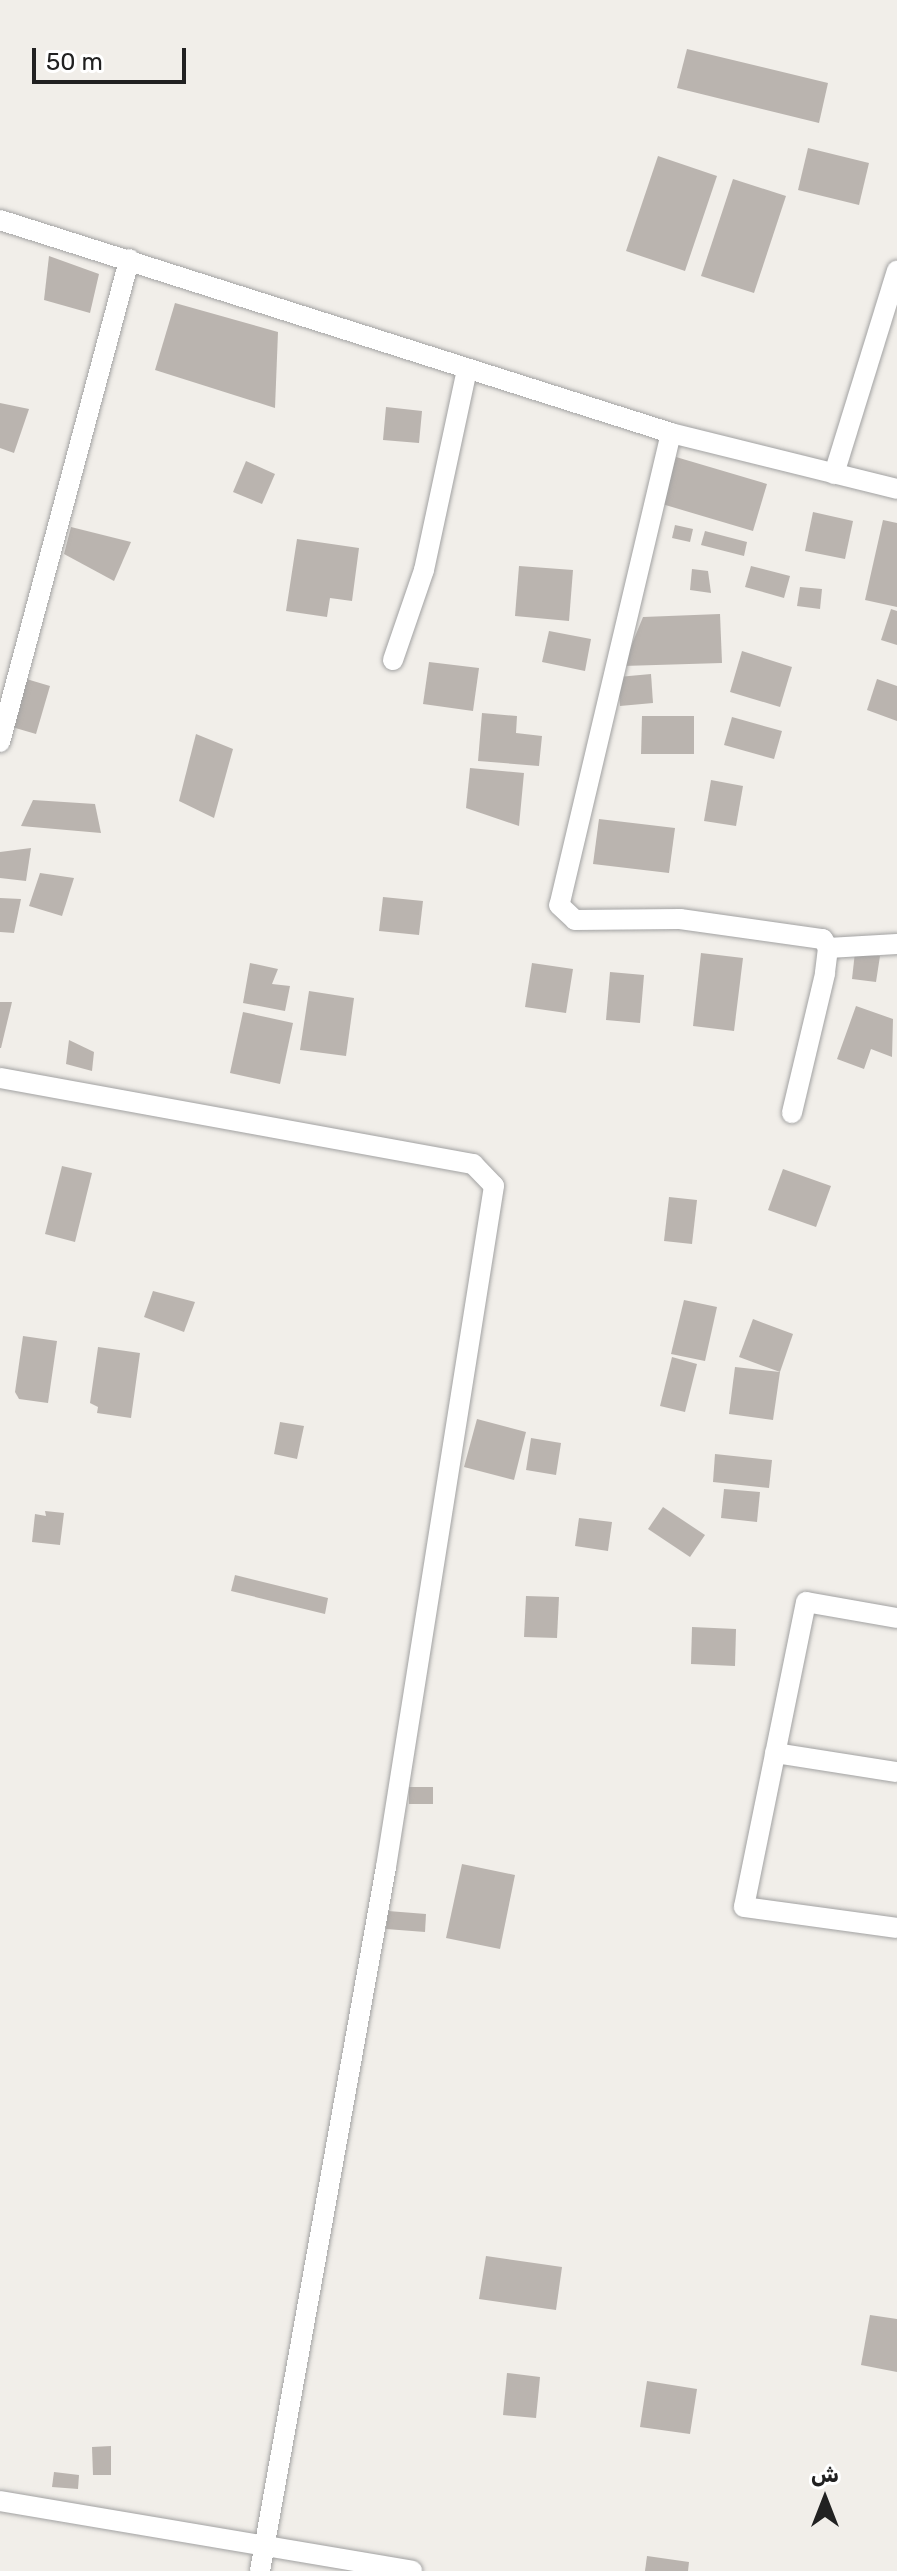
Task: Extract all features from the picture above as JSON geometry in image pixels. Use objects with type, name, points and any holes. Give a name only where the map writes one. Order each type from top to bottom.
[{"type":"street","points":[[0,220],[671,433],[897,489]]},
{"type":"street","points":[[0,742],[129,259]]},
{"type":"street","points":[[834,474],[888,329],[897,271]]},
{"type":"street","points":[[393,660],[424,570],[467,369]]},
{"type":"street","points":[[671,433],[559,905],[575,920],[680,919],[817,937],[828,948],[897,944]]},
{"type":"street","points":[[792,1113],[828,948]]},
{"type":"street","points":[[0,1078],[473,1164],[494,1186],[386,1867],[260,2571]]},
{"type":"street","points":[[897,1618],[806,1602],[744,1907],[897,1928]]},
{"type":"street","points":[[775,1753],[897,1772]]},
{"type":"street","points":[[0,2501],[264,2543],[412,2571]]},
{"type":"building","points":[[687,49],[828,83],[819,123],[677,88]]},
{"type":"building","points":[[808,148],[869,163],[859,205],[798,190]]},
{"type":"building","points":[[658,156],[717,176],[685,271],[626,251]]},
{"type":"building","points":[[733,179],[786,196],[754,293],[701,276]]},
{"type":"building","points":[[49,256],[99,274],[90,313],[44,300]]},
{"type":"building","points":[[175,303],[278,332],[275,408],[155,370]]},
{"type":"building","points":[[0,403],[29,409],[14,453],[0,448]]},
{"type":"building","points":[[386,407],[422,411],[419,443],[383,440]]},
{"type":"building","points":[[676,457],[767,484],[753,531],[662,504]]},
{"type":"building","points":[[246,461],[275,474],[262,504],[233,492]]},
{"type":"building","points":[[813,512],[853,521],[845,559],[805,551]]},
{"type":"building","points":[[883,520],[897,523],[897,607],[865,600]]},
{"type":"building","points":[[675,525],[693,529],[690,542],[672,538]]},
{"type":"building","points":[[71,527],[131,542],[114,581],[64,554]]},
{"type":"building","points":[[705,531],[747,542],[744,556],[701,545]]},
{"type":"building","points":[[297,539],[359,548],[352,601],[330,598],[327,617],[286,611]]},
{"type":"building","points":[[519,566],[573,570],[569,621],[515,616]]},
{"type":"building","points":[[751,566],[790,576],[784,598],[745,587]]},
{"type":"building","points":[[692,569],[708,571],[711,593],[690,590]]},
{"type":"building","points":[[800,587],[822,589],[820,609],[797,606]]},
{"type":"building","points":[[891,609],[897,611],[897,645],[881,640]]},
{"type":"building","points":[[720,614],[722,663],[623,666],[643,617]]},
{"type":"building","points":[[549,631],[591,639],[585,671],[542,662]]},
{"type":"building","points":[[742,651],[792,667],[780,707],[730,692]]},
{"type":"building","points":[[429,662],[479,668],[473,711],[423,704]]},
{"type":"building","points":[[651,674],[653,703],[620,706],[618,677]]},
{"type":"building","points":[[23,678],[50,686],[36,734],[12,727]]},
{"type":"building","points":[[877,679],[897,686],[897,721],[867,710]]},
{"type":"building","points":[[482,713],[517,716],[516,733],[542,736],[539,766],[478,761]]},
{"type":"building","points":[[642,716],[694,716],[694,754],[641,754]]},
{"type":"building","points":[[732,717],[782,731],[774,759],[724,745]]},
{"type":"building","points":[[196,734],[233,749],[214,818],[179,801]]},
{"type":"building","points":[[470,768],[524,773],[519,826],[466,808]]},
{"type":"building","points":[[711,780],[743,786],[736,826],[704,821]]},
{"type":"building","points":[[33,800],[95,804],[101,833],[21,826]]},
{"type":"building","points":[[599,819],[675,828],[669,873],[593,864]]},
{"type":"building","points":[[31,848],[26,881],[0,878],[0,852]]},
{"type":"building","points":[[40,873],[74,878],[62,916],[29,906]]},
{"type":"building","points":[[383,897],[423,901],[419,935],[379,931]]},
{"type":"building","points":[[0,898],[21,899],[14,933],[0,932]]},
{"type":"building","points":[[855,952],[880,956],[876,982],[852,979]]},
{"type":"building","points":[[701,953],[743,958],[734,1031],[693,1026]]},
{"type":"building","points":[[250,963],[278,969],[272,984],[290,986],[285,1011],[243,1003]]},
{"type":"building","points":[[532,963],[573,969],[566,1013],[525,1007]]},
{"type":"building","points":[[610,972],[644,975],[640,1023],[606,1020]]},
{"type":"building","points":[[309,991],[354,998],[346,1056],[300,1050]]},
{"type":"building","points":[[0,1002],[12,1002],[1,1048],[0,1048]]},
{"type":"building","points":[[856,1006],[893,1019],[892,1057],[871,1049],[864,1069],[837,1059]]},
{"type":"building","points":[[243,1012],[293,1023],[280,1084],[230,1073]]},
{"type":"building","points":[[69,1040],[94,1052],[92,1071],[66,1064]]},
{"type":"building","points":[[62,1166],[92,1173],[75,1242],[45,1234]]},
{"type":"building","points":[[783,1169],[831,1186],[816,1227],[768,1210]]},
{"type":"building","points":[[669,1197],[697,1200],[692,1244],[664,1241]]},
{"type":"building","points":[[153,1291],[195,1302],[184,1332],[144,1317]]},
{"type":"building","points":[[684,1300],[717,1307],[705,1361],[671,1354]]},
{"type":"building","points":[[753,1319],[793,1334],[780,1372],[739,1357]]},
{"type":"building","points":[[23,1336],[57,1341],[48,1403],[19,1399],[15,1392]]},
{"type":"building","points":[[98,1347],[140,1353],[131,1418],[97,1413],[98,1407],[90,1403]]},
{"type":"building","points":[[672,1357],[697,1364],[685,1412],[660,1406]]},
{"type":"building","points":[[735,1367],[780,1372],[773,1420],[729,1414]]},
{"type":"building","points":[[477,1419],[526,1432],[514,1480],[464,1467]]},
{"type":"building","points":[[280,1422],[304,1426],[297,1459],[274,1454]]},
{"type":"building","points":[[531,1438],[561,1443],[556,1475],[526,1470]]},
{"type":"building","points":[[715,1454],[772,1460],[769,1488],[713,1482]]},
{"type":"building","points":[[724,1489],[760,1492],[757,1522],[721,1518]]},
{"type":"building","points":[[663,1507],[705,1535],[690,1557],[648,1529]]},
{"type":"building","points":[[45,1511],[64,1513],[60,1545],[32,1542],[35,1514],[46,1516]]},
{"type":"building","points":[[579,1518],[612,1522],[608,1551],[575,1546]]},
{"type":"building","points":[[235,1575],[328,1598],[325,1614],[231,1591]]},
{"type":"building","points":[[526,1596],[559,1597],[557,1638],[524,1637]]},
{"type":"building","points":[[692,1627],[736,1629],[735,1666],[691,1664]]},
{"type":"building","points":[[409,1787],[433,1787],[433,1804],[409,1804]]},
{"type":"building","points":[[462,1864],[515,1875],[500,1949],[446,1938]]},
{"type":"building","points":[[388,1911],[426,1914],[425,1932],[386,1929]]},
{"type":"building","points":[[486,2256],[562,2267],[556,2310],[479,2299]]},
{"type":"building","points":[[870,2315],[897,2319],[897,2372],[861,2365]]},
{"type":"building","points":[[507,2373],[540,2377],[536,2418],[503,2415]]},
{"type":"building","points":[[647,2381],[697,2389],[690,2434],[640,2427]]},
{"type":"building","points":[[111,2446],[111,2475],[93,2475],[92,2447]]},
{"type":"building","points":[[54,2472],[79,2475],[78,2489],[52,2487]]},
{"type":"building","points":[[647,2556],[689,2562],[688,2571],[645,2571]]}]
